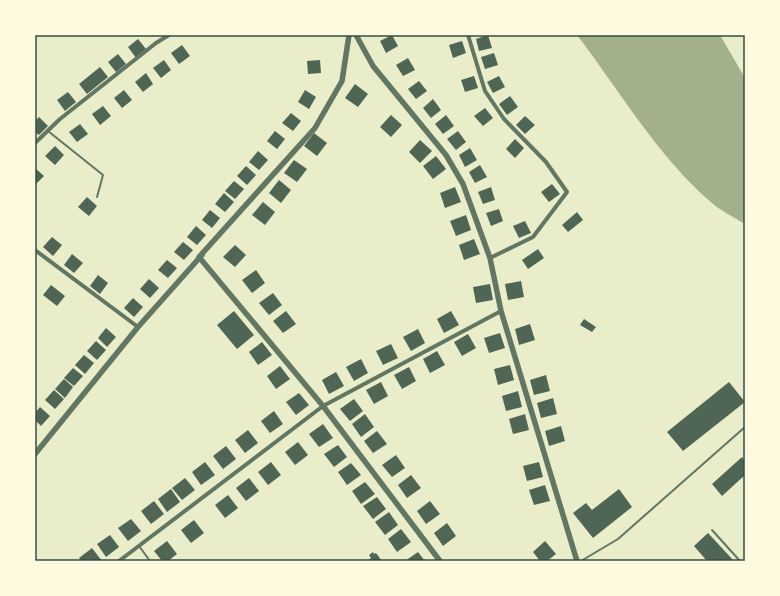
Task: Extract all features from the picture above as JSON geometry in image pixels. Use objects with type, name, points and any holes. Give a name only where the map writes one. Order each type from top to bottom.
[{"type":"street","points":[[35,143],[48,130],[156,43],[169,35]]},
{"type":"street","points":[[35,454],[138,327],[315,128],[342,80],[349,35]]},
{"type":"street","points":[[356,35],[373,66],[446,155],[463,184],[490,258],[501,311],[577,561]]},
{"type":"street","points":[[468,35],[485,90],[504,119],[546,162],[568,192],[533,237],[490,258]]},
{"type":"street","points":[[35,250],[138,327]]},
{"type":"street","points":[[200,257],[323,406],[440,561]]},
{"type":"street","points":[[119,561],[323,406],[501,311]]},
{"type":"lane","points":[[48,130],[102,175],[97,198]]},
{"type":"lane","points":[[581,561],[618,539],[745,427]]},
{"type":"lane","points":[[712,530],[740,561]]},
{"type":"lane","points":[[139,546],[150,561]]},
{"type":"shaded area","points":[[577,35],[720,35],[745,78],[745,224],[712,203],[692,185],[674,165],[640,122]]},
{"type":"building","points":[[392,35],[398,46],[386,53],[380,41]]},
{"type":"building","points":[[488,35],[492,48],[479,51],[476,39]]},
{"type":"building","points":[[138,39],[146,49],[136,58],[128,47]]},
{"type":"building","points":[[462,41],[466,53],[453,58],[449,45]]},
{"type":"building","points":[[182,45],[190,56],[179,64],[171,53]]},
{"type":"building","points":[[494,53],[498,65],[485,69],[481,57]]},
{"type":"building","points":[[118,54],[126,64],[116,72],[108,62]]},
{"type":"building","points":[[408,58],[415,70],[403,76],[396,65]]},
{"type":"building","points":[[164,60],[171,70],[161,78],[153,68]]},
{"type":"building","points":[[320,60],[321,73],[308,74],[307,61]]},
{"type":"building","points":[[100,67],[108,77],[87,94],[79,84]]},
{"type":"building","points":[[146,73],[153,84],[143,92],[135,82]]},
{"type":"building","points":[[474,76],[478,88],[465,92],[461,80]]},
{"type":"building","points":[[499,76],[505,87],[493,93],[487,82]]},
{"type":"building","points":[[419,81],[427,91],[416,99],[408,89]]},
{"type":"building","points":[[355,84],[368,94],[358,107],[345,98]]},
{"type":"building","points":[[124,90],[132,100],[122,108],[114,98]]},
{"type":"building","points":[[305,90],[316,97],[309,109],[298,102]]},
{"type":"building","points":[[68,92],[76,102],[65,111],[57,100]]},
{"type":"building","points":[[510,96],[518,107],[507,115],[499,104]]},
{"type":"building","points":[[433,99],[441,110],[431,118],[423,108]]},
{"type":"building","points":[[103,106],[111,116],[100,125],[92,114]]},
{"type":"building","points":[[485,108],[493,118],[483,126],[474,116]]},
{"type":"building","points":[[291,113],[301,121],[293,131],[282,123]]},
{"type":"building","points":[[391,115],[402,125],[391,137],[380,127]]},
{"type":"building","points":[[446,115],[454,126],[443,134],[435,124]]},
{"type":"building","points":[[525,116],[535,125],[525,134],[516,125]]},
{"type":"building","points":[[39,117],[48,126],[39,135],[35,132],[35,121]]},
{"type":"building","points":[[80,124],[88,134],[77,142],[69,132]]},
{"type":"building","points":[[275,131],[285,139],[277,149],[267,141]]},
{"type":"building","points":[[458,131],[466,142],[456,150],[447,139]]},
{"type":"building","points":[[314,133],[327,143],[317,156],[304,146]]},
{"type":"building","points":[[515,139],[524,148],[515,158],[506,149]]},
{"type":"building","points":[[420,140],[432,151],[420,163],[409,152]]},
{"type":"building","points":[[55,146],[64,155],[55,165],[45,156]]},
{"type":"building","points":[[470,148],[477,160],[465,167],[459,155]]},
{"type":"building","points":[[258,151],[268,160],[259,170],[249,162]]},
{"type":"building","points":[[436,156],[446,169],[433,179],[423,166]]},
{"type":"building","points":[[294,160],[307,169],[297,182],[284,173]]},
{"type":"building","points":[[480,165],[487,177],[475,183],[469,172]]},
{"type":"building","points":[[246,166],[256,175],[247,185],[237,176]]},
{"type":"building","points":[[35,168],[44,176],[35,185]]},
{"type":"building","points":[[279,180],[291,190],[281,203],[269,193]]},
{"type":"building","points":[[234,181],[244,189],[235,199],[225,191]]},
{"type":"building","points":[[552,184],[560,194],[549,202],[541,192]]},
{"type":"building","points":[[455,187],[461,202],[445,208],[440,193]]},
{"type":"building","points":[[491,187],[495,200],[483,204],[478,192]]},
{"type":"building","points":[[224,193],[234,202],[225,212],[215,204]]},
{"type":"building","points":[[87,197],[97,206],[89,216],[78,207]]},
{"type":"building","points":[[263,202],[275,212],[265,225],[252,215]]},
{"type":"building","points":[[499,209],[503,221],[491,226],[486,213]]},
{"type":"building","points":[[210,210],[220,218],[212,228],[202,220]]},
{"type":"building","points":[[577,212],[583,220],[568,232],[562,225]]},
{"type":"building","points":[[466,215],[471,230],[456,236],[450,221]]},
{"type":"building","points":[[525,221],[531,233],[519,238],[513,226]]},
{"type":"building","points":[[196,226],[206,235],[197,245],[187,237]]},
{"type":"building","points":[[52,237],[62,245],[53,256],[43,247]]},
{"type":"building","points":[[474,239],[480,254],[464,260],[459,245]]},
{"type":"building","points":[[183,242],[193,250],[184,260],[174,252]]},
{"type":"building","points":[[235,245],[246,255],[235,267],[223,257]]},
{"type":"building","points":[[538,249],[544,258],[528,269],[522,260]]},
{"type":"building","points":[[72,254],[83,263],[74,273],[64,265]]},
{"type":"building","points":[[167,260],[177,268],[168,278],[158,270]]},
{"type":"building","points":[[256,270],[265,283],[252,293],[242,280]]},
{"type":"building","points":[[98,275],[108,283],[100,294],[90,286]]},
{"type":"building","points":[[149,279],[159,288],[150,298],[140,289]]},
{"type":"building","points":[[521,281],[524,297],[508,300],[505,284]]},
{"type":"building","points":[[490,284],[493,300],[476,303],[473,287]]},
{"type":"building","points":[[51,285],[65,296],[57,306],[43,295]]},
{"type":"building","points":[[273,293],[282,305],[269,315],[259,303]]},
{"type":"building","points":[[133,298],[143,307],[134,317],[124,308]]},
{"type":"building","points":[[234,311],[254,335],[237,349],[217,325]]},
{"type":"building","points":[[286,311],[296,324],[283,333],[273,321]]},
{"type":"building","points":[[451,311],[459,325],[444,333],[437,319]]},
{"type":"building","points":[[584,319],[596,327],[592,332],[580,325]]},
{"type":"building","points":[[530,324],[535,340],[519,345],[515,329]]},
{"type":"building","points":[[106,328],[116,337],[107,347],[98,338]]},
{"type":"building","points":[[418,329],[425,343],[411,351],[403,337]]},
{"type":"building","points":[[500,333],[505,348],[489,353],[484,338]]},
{"type":"building","points":[[468,334],[476,348],[462,356],[454,342]]},
{"type":"building","points":[[96,341],[106,350],[97,360],[87,351]]},
{"type":"building","points":[[262,342],[272,355],[258,365],[249,352]]},
{"type":"building","points":[[391,344],[398,358],[383,365],[376,351]]},
{"type":"building","points":[[437,351],[445,365],[430,373],[423,359]]},
{"type":"building","points":[[84,355],[94,363],[85,374],[75,365]]},
{"type":"building","points":[[361,359],[368,373],[354,381],[346,367]]},
{"type":"building","points":[[510,365],[514,380],[498,385],[494,369]]},
{"type":"building","points":[[280,366],[290,379],[276,389],[267,376]]},
{"type":"building","points":[[409,367],[416,381],[402,389],[394,375]]},
{"type":"building","points":[[73,368],[83,376],[74,386],[64,378]]},
{"type":"building","points":[[336,372],[344,386],[329,394],[322,380]]},
{"type":"building","points":[[546,375],[550,391],[534,395],[530,380]]},
{"type":"building","points":[[64,379],[73,387],[65,398],[55,389]]},
{"type":"building","points":[[381,382],[388,396],[374,404],[366,390]]},
{"type":"building","points":[[729,382],[745,402],[683,451],[667,432]]},
{"type":"building","points":[[54,390],[64,399],[55,409],[45,400]]},
{"type":"building","points":[[518,391],[522,407],[506,411],[502,396]]},
{"type":"building","points":[[299,393],[309,405],[296,415],[286,402]]},
{"type":"building","points":[[553,398],[557,414],[541,418],[537,403]]},
{"type":"building","points":[[354,399],[363,411],[350,421],[340,409]]},
{"type":"building","points":[[40,407],[50,416],[41,426],[35,420],[35,413]]},
{"type":"building","points":[[274,411],[283,424],[270,433],[261,421]]},
{"type":"building","points":[[365,414],[374,427],[361,437],[352,424]]},
{"type":"building","points":[[525,414],[529,430],[513,434],[509,419]]},
{"type":"building","points":[[323,424],[333,438],[319,447],[309,434]]},
{"type":"building","points":[[561,426],[565,441],[549,446],[545,431]]},
{"type":"building","points":[[248,430],[258,443],[245,453],[235,440]]},
{"type":"building","points":[[377,431],[387,444],[373,453],[364,441]]},
{"type":"building","points":[[298,442],[308,455],[295,465],[285,452]]},
{"type":"building","points":[[338,445],[347,457],[334,467],[324,454]]},
{"type":"building","points":[[226,446],[236,459],[223,469],[213,456]]},
{"type":"building","points":[[396,455],[405,468],[392,477],[382,465]]},
{"type":"building","points":[[742,457],[745,461],[745,475],[722,496],[712,484]]},
{"type":"building","points":[[205,462],[215,475],[201,485],[192,472]]},
{"type":"building","points":[[271,462],[281,475],[268,485],[258,472]]},
{"type":"building","points":[[539,462],[543,477],[527,481],[523,466]]},
{"type":"building","points":[[351,463],[361,475],[347,485],[338,472]]},
{"type":"building","points":[[411,475],[421,488],[407,498],[398,485]]},
{"type":"building","points":[[185,478],[195,490],[182,500],[172,488]]},
{"type":"building","points":[[249,478],[259,491],[246,501],[236,488]]},
{"type":"building","points":[[365,482],[375,494],[361,504],[352,491]]},
{"type":"building","points":[[545,485],[550,501],[534,505],[529,490]]},
{"type":"building","points":[[171,489],[180,502],[167,512],[158,499]]},
{"type":"building","points":[[619,489],[632,507],[593,538],[573,513],[586,503],[592,510]]},
{"type":"building","points":[[228,495],[238,508],[225,518],[215,505]]},
{"type":"building","points":[[377,497],[386,509],[373,519],[363,506]]},
{"type":"building","points":[[154,501],[164,514],[151,524],[141,511]]},
{"type":"building","points":[[430,501],[440,514],[426,524],[417,511]]},
{"type":"building","points":[[389,512],[398,525],[385,535],[375,522]]},
{"type":"building","points":[[131,519],[141,531],[128,541],[118,528]]},
{"type":"building","points":[[194,520],[204,533],[191,543],[181,530]]},
{"type":"building","points":[[447,523],[456,536],[443,546],[434,533]]},
{"type":"building","points":[[401,529],[411,542],[397,552],[388,539]]},
{"type":"building","points":[[708,533],[734,561],[707,561],[694,546]]},
{"type":"building","points":[[110,535],[119,547],[106,557],[97,544]]},
{"type":"building","points":[[167,541],[177,554],[168,561],[162,561],[154,551]]},
{"type":"building","points":[[545,541],[556,554],[547,561],[540,561],[533,552]]},
{"type":"building","points":[[92,548],[102,561],[81,561],[79,558]]},
{"type":"building","points":[[373,552],[374,554],[376,553],[382,561],[367,561],[371,558],[369,555]]},
{"type":"building","points":[[418,552],[425,561],[405,561]]}]
